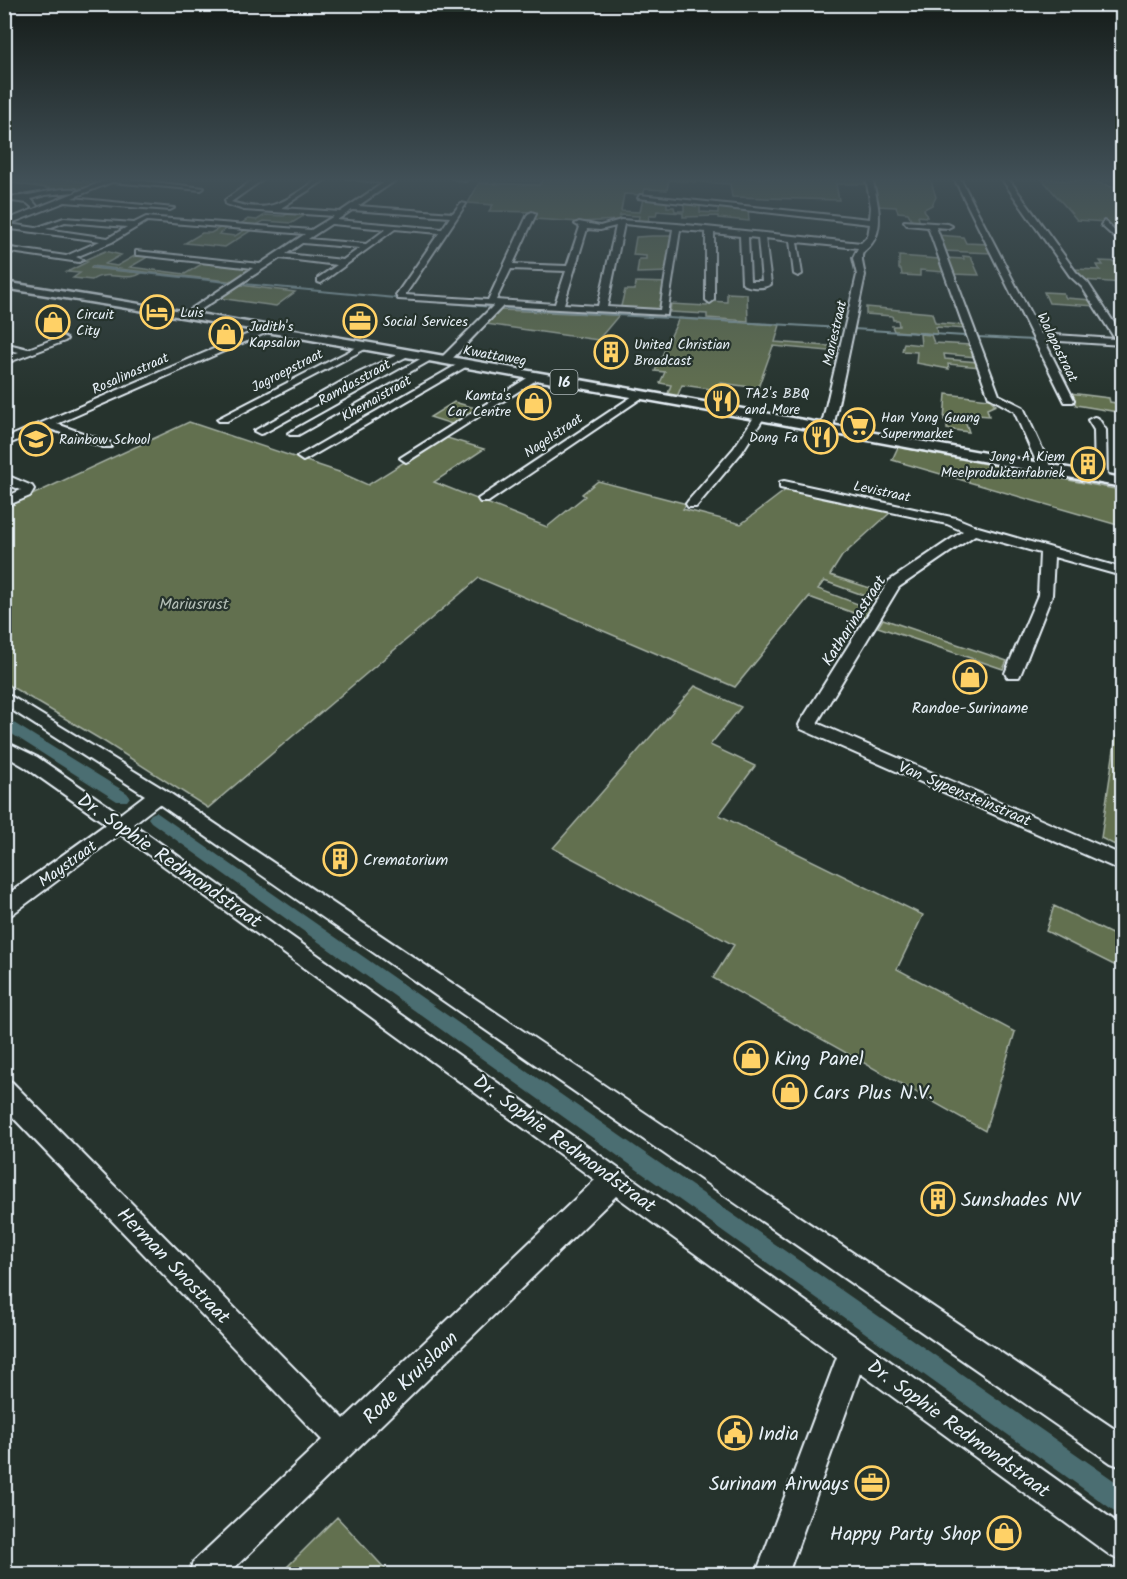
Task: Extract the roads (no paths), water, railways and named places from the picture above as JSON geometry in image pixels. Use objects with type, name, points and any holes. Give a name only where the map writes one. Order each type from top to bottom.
[{"type":"main road","name":"Kwattaweg","points":[[4,285],[188,315],[760,416],[1122,483]]},
{"type":"street","points":[[23,252],[79,260]]},
{"type":"street","points":[[68,258],[82,252]]},
{"type":"street","points":[[188,315],[287,252]]},
{"type":"street","points":[[321,279],[360,252]]},
{"type":"street","points":[[429,252],[400,295],[401,297],[666,312],[674,252]]},
{"type":"street","points":[[444,361],[496,303],[514,252]]},
{"type":"street","points":[[559,306],[574,252]]},
{"type":"street","points":[[602,310],[615,252]]},
{"type":"street","points":[[710,300],[711,252]]},
{"type":"street","points":[[745,252],[746,283],[767,284],[763,252]]},
{"type":"street","points":[[795,252],[798,274]]},
{"type":"street","name":"Mariestraat","points":[[827,428],[861,275],[857,258],[860,252]]},
{"type":"street","points":[[941,252],[994,398],[1018,409],[1046,468]]},
{"type":"street","name":"Walapastraat","points":[[995,252],[1069,400]]},
{"type":"street","points":[[1058,252],[1073,274],[1085,285],[1122,342]]},
{"type":"street","points":[[139,253],[262,267]]},
{"type":"street","points":[[280,256],[345,263]]},
{"type":"street","points":[[507,266],[570,269]]},
{"type":"street","name":"Rosalinastraat","points":[[4,443],[267,329]]},
{"type":"street","points":[[1039,337],[1122,342]]},
{"type":"street","points":[[4,361],[62,339]]},
{"type":"street","points":[[4,346],[29,352]]},
{"type":"street","name":"Jagroepstraat","points":[[223,419],[364,347]]},
{"type":"street","points":[[260,431],[352,380],[405,354]]},
{"type":"street","name":"Ramdasstraat","points":[[294,433],[428,358]]},
{"type":"street","name":"Khemaistraat","points":[[303,457],[464,365]]},
{"type":"street","points":[[406,458],[536,377]]},
{"type":"street","name":"Nagelstraat","points":[[484,499],[639,395]]},
{"type":"street","points":[[692,504],[738,450],[760,416]]},
{"type":"street","points":[[1094,420],[1100,430],[1101,479]]},
{"type":"street","points":[[48,425],[107,446]]},
{"type":"street","points":[[4,478],[27,486],[28,489],[26,493],[4,503]]},
{"type":"street","name":"Levistraat","points":[[784,485],[951,521],[973,530],[1122,572]]},
{"type":"street","name":"Katharinastraat","points":[[807,724],[894,584],[973,530]]},
{"type":"street","points":[[1013,673],[1045,595],[1047,550]]},
{"type":"street","points":[[4,698],[159,795],[1122,1452]]},
{"type":"street","name":"Van Sypensteinstraat","points":[[807,724],[1122,863]]},
{"type":"street","name":"Dr. Sophie Redmondstraat","points":[[4,747],[32,762],[1122,1545]]},
{"type":"street","name":"Maystraat","points":[[4,909],[159,795]]},
{"type":"street","name":"Herman Snostraat","points":[[4,1090],[344,1441]]},
{"type":"street","name":"Rode Kruislaan","points":[[205,1575],[615,1179]]},
{"type":"street","points":[[772,1575],[853,1353]]},
{"type":"waterway","points":[[93,267],[113,269]]},
{"type":"waterway","points":[[99,268],[227,282]]},
{"type":"waterway","points":[[243,284],[492,307]]},
{"type":"waterway","points":[[498,308],[841,328]]},
{"type":"waterway","points":[[853,329],[965,336]]},
{"type":"waterway","points":[[977,337],[1034,340]]},
{"type":"waterway","points":[[1049,341],[1109,344]]},
{"type":"waterway","points":[[4,722],[122,797]]},
{"type":"waterway","points":[[156,818],[1122,1501]]},
{"type":"place","name":"Luis","points":[[157,312]]},
{"type":"place","name":"Social Services","points":[[360,321]]},
{"type":"place","name":"Circuit City","points":[[53,322]]},
{"type":"place","name":"Judith's Kapsalon","points":[[226,334]]},
{"type":"place","name":"United Christian Broadcast","points":[[611,352]]},
{"type":"place","name":"TA2's BBQ and More","points":[[722,401]]},
{"type":"place","name":"Kamta's Car Centre","points":[[534,403]]},
{"type":"place","name":"Han Yong Guang Supermarket","points":[[858,425]]},
{"type":"place","name":"Dong Fa","points":[[821,437]]},
{"type":"place","name":"Rainbow School","points":[[36,439]]},
{"type":"place","name":"Jong A Kiem Meelproduktenfabriek","points":[[1088,464]]},
{"type":"place","name":"Randoe-Suriname","points":[[970,677]]},
{"type":"place","name":"Crematorium","points":[[340,859]]},
{"type":"place","name":"King Panel","points":[[751,1058]]},
{"type":"place","name":"Cars Plus N.V.","points":[[790,1092]]},
{"type":"place","name":"Sunshades NV","points":[[938,1199]]},
{"type":"place","name":"India","points":[[735,1433]]},
{"type":"place","name":"Surinam Airways","points":[[872,1483]]},
{"type":"place","name":"Happy Party Shop","points":[[1004,1533]]},
{"type":"park label","name":"Mariusrust","points":[[194,603]]}]
